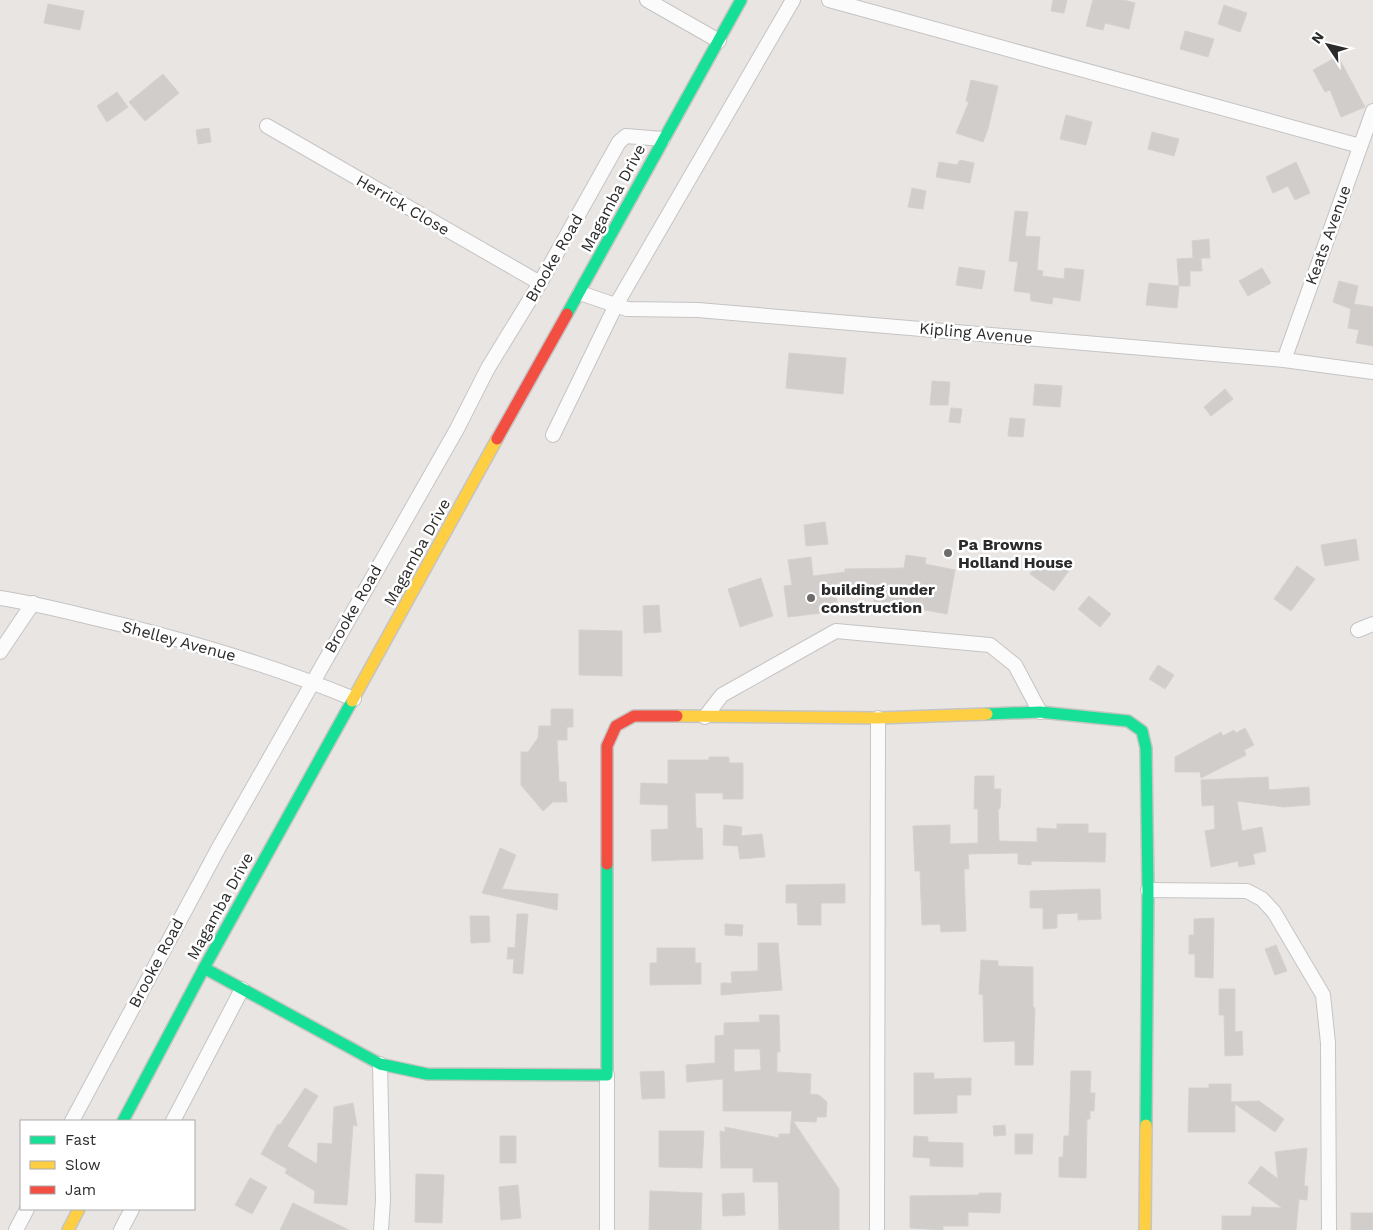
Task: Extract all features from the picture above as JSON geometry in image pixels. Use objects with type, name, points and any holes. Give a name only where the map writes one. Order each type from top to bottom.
[{"type":"street","points":[[647,0],[719,41]]},
{"type":"street","name":"Magamba Drive","points":[[125,1120],[204,968],[741,0]]},
{"type":"street","points":[[553,435],[616,305],[793,0]]},
{"type":"street","points":[[829,0],[1360,146]]},
{"type":"street","name":"Keats Avenue","points":[[1284,360],[1373,111]]},
{"type":"street","name":"Herrick Close","points":[[267,126],[540,283]]},
{"type":"street","name":"Brooke Road","points":[[73,1120],[214,857],[312,681],[457,429],[488,368],[540,283],[619,142],[626,136],[663,139]]},
{"type":"street","name":"Kipling Avenue","points":[[580,293],[627,309],[698,310],[1284,360],[1373,372]]},
{"type":"street","name":"Shelley Avenue","points":[[0,598],[33,603],[199,644],[312,681],[354,699]]},
{"type":"street","points":[[0,652],[33,603]]},
{"type":"street","points":[[1358,630],[1373,624]]},
{"type":"street","points":[[704,716],[722,695],[836,631],[990,646],[1015,665],[1040,712]]},
{"type":"street","points":[[607,1230],[607,746],[616,726],[634,716],[878,718],[1040,712],[1128,721],[1142,731],[1146,748],[1148,890],[1144,1230]]},
{"type":"street","points":[[877,1230],[878,718]]},
{"type":"street","points":[[1148,890],[1247,891],[1262,899],[1274,912],[1323,995],[1328,1042],[1329,1230]]},
{"type":"street","points":[[204,968],[380,1064],[427,1074],[607,1075]]},
{"type":"street","points":[[175,1120],[242,989]]},
{"type":"street","points":[[380,1064],[383,1200],[380,1230]]},
{"type":"street","points":[[16,1230],[26,1210]]},
{"type":"street","points":[[68,1230],[78,1210]]},
{"type":"street","points":[[121,1230],[131,1210]]},
{"type":"building","points":[[1053,0],[1067,0],[1064,13],[1051,11]]},
{"type":"building","points":[[1093,0],[1124,0],[1135,3],[1129,29],[1105,23],[1103,30],[1086,26]]},
{"type":"building","points":[[48,4],[84,11],[80,30],[44,23]]},
{"type":"building","points":[[1224,5],[1247,13],[1240,32],[1218,24]]},
{"type":"building","points":[[1185,31],[1214,39],[1208,57],[1180,49]]},
{"type":"building","points":[[1338,56],[1365,107],[1341,117],[1330,90],[1325,92],[1313,70]]},
{"type":"building","points":[[163,74],[179,93],[145,121],[129,102]]},
{"type":"building","points":[[971,80],[998,86],[983,142],[956,133],[969,102],[966,101]]},
{"type":"building","points":[[117,92],[128,107],[107,122],[97,106]]},
{"type":"building","points":[[1066,115],[1092,122],[1086,145],[1060,139]]},
{"type":"building","points":[[209,128],[211,142],[198,144],[196,130]]},
{"type":"building","points":[[1152,132],[1179,139],[1174,156],[1148,149]]},
{"type":"building","points":[[960,160],[974,163],[970,183],[936,177],[939,162],[957,165]]},
{"type":"building","points":[[1296,162],[1310,193],[1295,200],[1288,186],[1273,193],[1266,177]]},
{"type":"building","points":[[912,188],[926,191],[923,209],[908,207]]},
{"type":"building","points":[[1015,211],[1028,212],[1025,236],[1040,237],[1037,270],[1043,271],[1042,276],[1064,279],[1065,268],[1084,270],[1080,301],[1053,297],[1052,304],[1031,301],[1030,293],[1014,291],[1018,262],[1009,261]]},
{"type":"building","points":[[1209,239],[1210,258],[1201,258],[1202,271],[1190,271],[1190,286],[1179,286],[1177,259],[1193,258],[1192,241]]},
{"type":"building","points":[[959,267],[985,271],[982,289],[956,285]]},
{"type":"building","points":[[1262,268],[1271,283],[1248,296],[1239,281]]},
{"type":"building","points":[[1339,281],[1358,286],[1354,304],[1373,307],[1373,346],[1356,343],[1359,330],[1348,328],[1351,309],[1333,302]]},
{"type":"building","points":[[1149,283],[1179,286],[1177,308],[1146,305]]},
{"type":"building","points":[[789,353],[846,358],[843,394],[786,388]]},
{"type":"building","points":[[932,381],[950,382],[948,405],[930,405]]},
{"type":"building","points":[[1035,384],[1062,386],[1060,407],[1033,405]]},
{"type":"building","points":[[1225,389],[1233,399],[1211,416],[1204,407]]},
{"type":"building","points":[[951,408],[962,409],[960,423],[949,422]]},
{"type":"building","points":[[1010,418],[1025,419],[1023,437],[1008,436]]},
{"type":"building","points":[[825,522],[828,544],[806,546],[804,525]]},
{"type":"building","points":[[1356,539],[1359,560],[1325,566],[1321,545]]},
{"type":"building","points":[[906,555],[926,558],[925,564],[955,570],[947,614],[897,605],[898,602],[874,602],[874,595],[836,595],[838,611],[788,617],[784,586],[792,585],[788,560],[811,557],[813,576],[845,572],[845,569],[904,568]]},
{"type":"building","points":[[1041,558],[1056,568],[1061,561],[1071,568],[1054,591],[1030,574]]},
{"type":"building","points":[[1297,566],[1315,579],[1291,611],[1274,599]]},
{"type":"building","points":[[761,578],[773,616],[740,627],[728,589]]},
{"type":"building","points":[[1089,596],[1111,614],[1100,627],[1078,609]]},
{"type":"building","points":[[659,605],[661,632],[644,633],[643,606]]},
{"type":"building","points":[[579,630],[622,631],[622,676],[579,675]]},
{"type":"building","points":[[1158,665],[1174,675],[1165,689],[1149,679]]},
{"type":"building","points":[[551,709],[573,709],[573,727],[567,727],[567,740],[557,740],[559,782],[566,782],[567,802],[553,802],[543,811],[521,785],[521,752],[528,752],[538,738],[539,726],[551,726]]},
{"type":"building","points":[[1245,728],[1254,745],[1244,750],[1246,755],[1201,778],[1200,772],[1175,772],[1175,757],[1221,732],[1223,736],[1234,730],[1236,733]]},
{"type":"building","points":[[709,757],[729,757],[729,763],[743,763],[743,799],[723,799],[723,793],[695,793],[696,828],[702,828],[703,859],[652,861],[651,830],[668,829],[668,805],[640,804],[641,783],[668,784],[668,760],[709,760]]},
{"type":"building","points":[[975,776],[994,776],[994,789],[1001,789],[1000,809],[998,809],[999,841],[1037,842],[1037,828],[1057,829],[1057,824],[1088,824],[1088,833],[1106,833],[1105,862],[1031,861],[1031,865],[1018,864],[1018,853],[968,854],[969,869],[964,869],[966,931],[941,932],[940,924],[922,925],[920,871],[915,871],[913,826],[950,825],[950,844],[978,843],[978,809],[974,809]]},
{"type":"building","points":[[1268,777],[1269,790],[1309,787],[1310,805],[1284,807],[1237,801],[1242,831],[1262,827],[1266,851],[1253,854],[1255,864],[1239,867],[1238,861],[1211,867],[1205,831],[1215,829],[1214,805],[1202,806],[1201,780]]},
{"type":"building","points":[[724,825],[742,827],[741,836],[762,834],[765,857],[740,859],[738,846],[723,845]]},
{"type":"building","points":[[500,848],[516,855],[502,889],[558,894],[557,910],[482,893]]},
{"type":"building","points":[[845,884],[845,903],[821,903],[821,925],[798,925],[797,903],[786,903],[786,885]]},
{"type":"building","points":[[1100,889],[1101,919],[1078,920],[1078,913],[1057,914],[1057,928],[1043,929],[1043,908],[1030,908],[1030,891]]},
{"type":"building","points":[[517,914],[528,914],[523,974],[513,973],[514,959],[507,959],[508,947],[515,948]]},
{"type":"building","points":[[470,916],[489,916],[490,942],[471,943]]},
{"type":"building","points":[[1214,918],[1213,978],[1195,977],[1195,954],[1189,954],[1189,935],[1194,935],[1194,919]]},
{"type":"building","points":[[725,924],[743,925],[742,936],[725,935]]},
{"type":"building","points":[[758,943],[778,943],[782,990],[721,995],[721,983],[732,983],[731,972],[758,971]]},
{"type":"building","points":[[1276,945],[1287,971],[1275,975],[1265,949]]},
{"type":"building","points":[[657,948],[695,948],[695,963],[701,963],[701,984],[650,985],[650,963],[657,963]]},
{"type":"building","points":[[981,960],[998,961],[998,966],[1033,967],[1033,1007],[1035,1008],[1033,1065],[1015,1065],[1015,1041],[984,1042],[983,995],[979,994]]},
{"type":"building","points":[[1219,989],[1235,989],[1235,1032],[1242,1031],[1243,1055],[1225,1056],[1224,1015],[1219,1015]]},
{"type":"building","points":[[759,1015],[779,1015],[780,1052],[777,1052],[777,1072],[811,1074],[810,1094],[819,1095],[827,1102],[826,1117],[817,1117],[816,1122],[793,1121],[839,1189],[839,1230],[779,1230],[778,1182],[753,1182],[753,1168],[721,1168],[720,1131],[725,1132],[725,1127],[779,1138],[779,1134],[790,1134],[792,1111],[723,1111],[723,1079],[687,1082],[686,1065],[715,1063],[715,1036],[724,1035],[724,1023],[760,1022]],"holes":[[[734,1049],[760,1049],[761,1070],[734,1072]]]},
{"type":"building","points":[[664,1071],[665,1098],[642,1099],[640,1072]]},
{"type":"building","points":[[1071,1071],[1091,1071],[1090,1093],[1095,1093],[1094,1111],[1090,1111],[1090,1119],[1087,1119],[1086,1178],[1059,1177],[1059,1157],[1063,1157],[1064,1136],[1069,1136]]},
{"type":"building","points":[[914,1073],[934,1073],[934,1079],[971,1078],[971,1095],[957,1095],[957,1113],[914,1114]]},
{"type":"building","points":[[1209,1084],[1231,1084],[1231,1102],[1259,1101],[1284,1119],[1275,1132],[1235,1104],[1235,1132],[1188,1132],[1189,1088],[1209,1088]]},
{"type":"building","points":[[305,1088],[318,1096],[287,1146],[317,1164],[318,1143],[332,1144],[334,1107],[353,1103],[357,1126],[353,1125],[347,1205],[314,1203],[315,1191],[285,1173],[287,1169],[261,1154],[278,1124],[280,1125]]},
{"type":"building","points":[[1005,1125],[1006,1135],[994,1136],[993,1126]]},
{"type":"building","points":[[659,1131],[704,1131],[702,1168],[659,1167]]},
{"type":"building","points":[[1015,1134],[1033,1134],[1032,1154],[1015,1154]]},
{"type":"building","points":[[500,1136],[516,1136],[516,1163],[500,1163]]},
{"type":"building","points":[[914,1136],[928,1137],[928,1142],[963,1143],[963,1167],[930,1166],[930,1158],[913,1157]]},
{"type":"building","points":[[1307,1148],[1304,1186],[1308,1186],[1307,1200],[1299,1199],[1296,1230],[1222,1230],[1222,1216],[1251,1216],[1252,1207],[1282,1208],[1248,1183],[1261,1166],[1278,1179],[1275,1152]]},
{"type":"building","points":[[416,1174],[444,1175],[442,1223],[415,1222]]},
{"type":"building","points":[[250,1178],[267,1187],[252,1214],[235,1205]]},
{"type":"building","points":[[518,1185],[521,1218],[501,1220],[499,1187]]},
{"type":"building","points":[[650,1191],[702,1193],[701,1230],[649,1230]]},
{"type":"building","points":[[744,1193],[745,1215],[723,1216],[722,1194]]},
{"type":"building","points":[[979,1193],[1001,1193],[1000,1213],[968,1212],[968,1226],[943,1226],[943,1230],[910,1228],[910,1196],[979,1195]]},
{"type":"building","points":[[293,1203],[320,1216],[349,1230],[280,1230]]},
{"type":"building","points":[[1351,1213],[1373,1213],[1373,1230],[1351,1230]]},
{"type":"traffic: fast","points":[[567,314],[741,0]]},
{"type":"traffic: fast","points":[[124,1120],[204,968],[352,701]]},
{"type":"traffic: fast","points":[[987,714],[1040,712],[1128,721],[1142,731],[1146,748],[1148,890],[1146,1125]]},
{"type":"traffic: fast","points":[[204,968],[380,1064],[427,1074],[607,1075],[607,864]]},
{"type":"traffic: slow","points":[[352,701],[497,439]]},
{"type":"traffic: slow","points":[[677,716],[878,718],[987,714]]},
{"type":"traffic: slow","points":[[1145,1230],[1146,1125]]},
{"type":"traffic: slow","points":[[68,1230],[78,1210]]},
{"type":"traffic: jam","points":[[497,439],[567,314]]},
{"type":"traffic: jam","points":[[607,864],[607,746],[616,726],[634,716],[677,716]]},
{"type":"place","name":"Pa Browns Holland House","points":[[948,553]]},
{"type":"place","name":"building under construction","points":[[811,598]]}]
